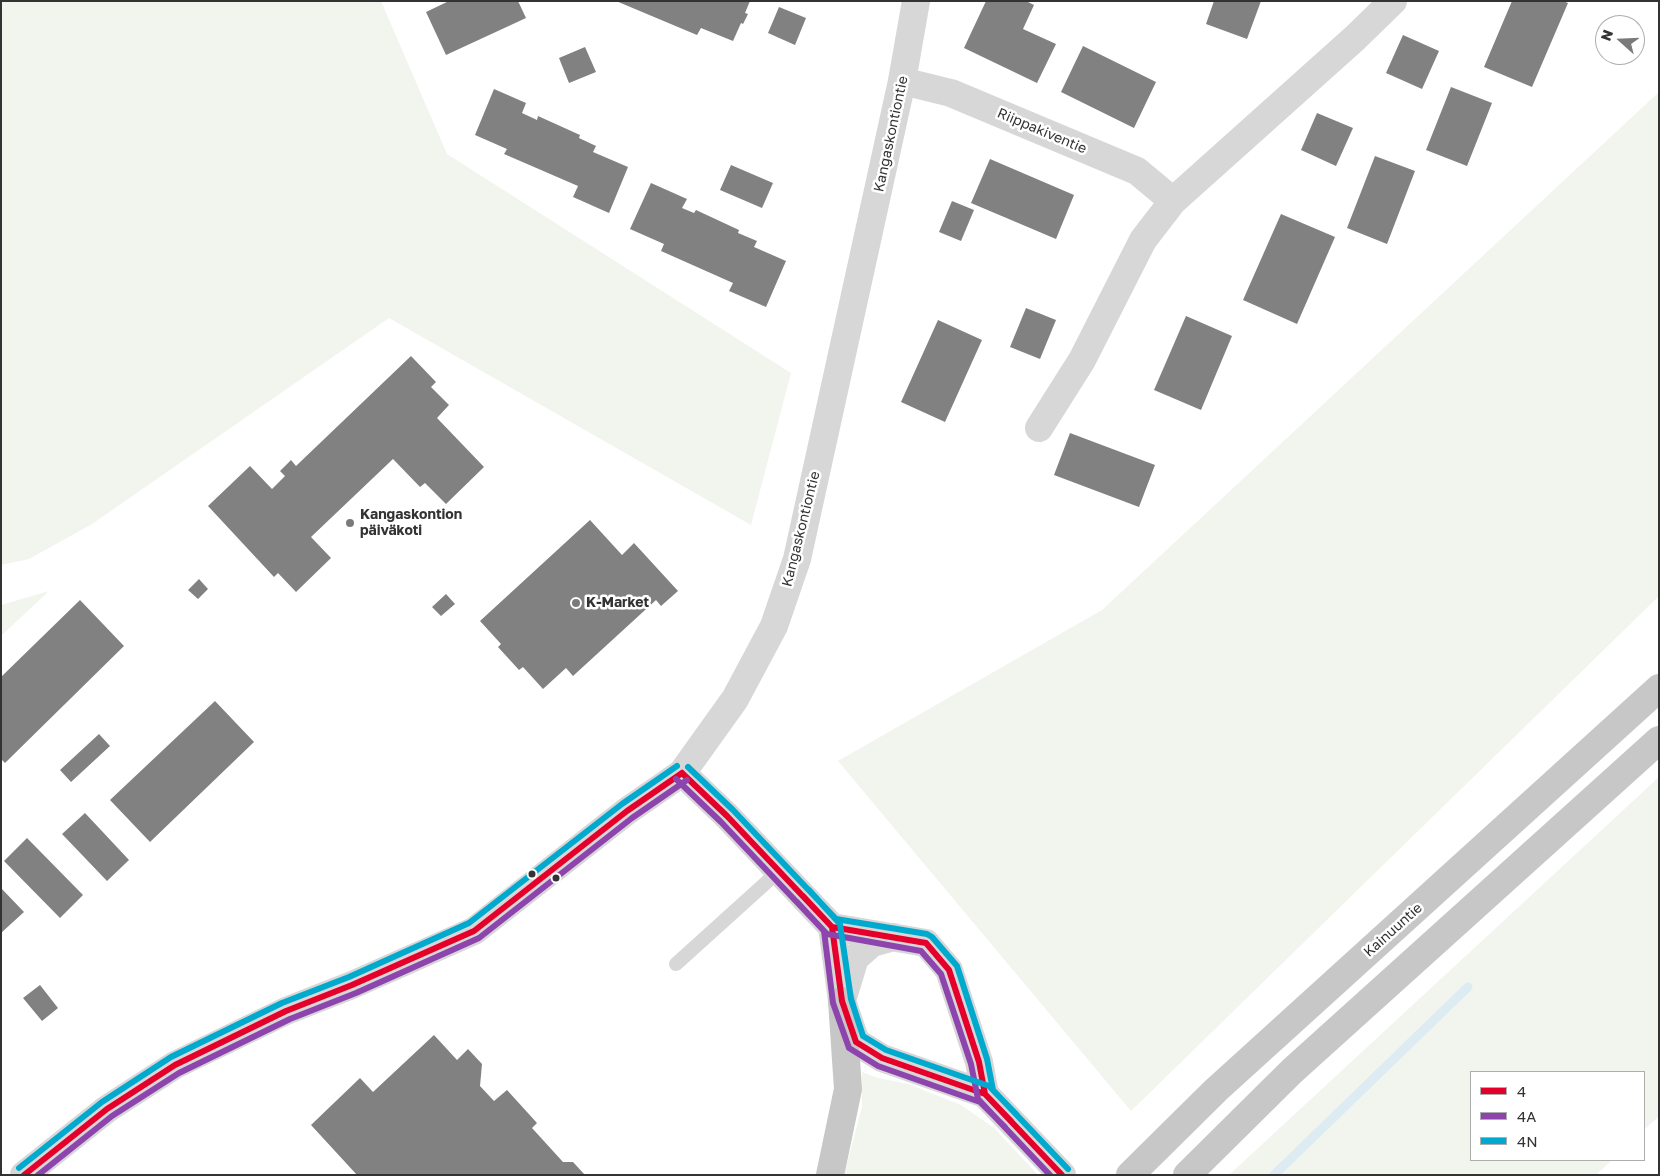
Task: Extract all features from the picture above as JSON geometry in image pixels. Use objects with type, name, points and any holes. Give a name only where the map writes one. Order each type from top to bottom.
[{"type":"highway","name":"Kainuuntie","points":[[1130,1175],[1216,1090],[1659,688]]},
{"type":"highway","points":[[1188,1175],[1292,1071],[1659,740]]},
{"type":"highway","points":[[830,1175],[848,1089],[842,1001]]},
{"type":"street","name":"Kangaskontiontie","points":[[24,1175],[107,1109],[175,1065],[286,1012],[352,986],[474,931],[627,812],[682,773],[735,699],[774,626],[797,559],[902,81],[916,1]]},
{"type":"street","points":[[1355,38],[1371,1]]},
{"type":"street","points":[[1039,428],[1082,360],[1143,240],[1172,201],[1355,38],[1393,1]]},
{"type":"street","name":"Riippakiventie","points":[[902,81],[952,93],[1137,171],[1172,201]]},
{"type":"street","points":[[682,773],[727,816],[832,927],[842,1001],[856,1042],[882,1058],[985,1094],[1062,1175]]},
{"type":"street","points":[[832,927],[926,943],[950,970],[979,1062],[985,1094]]},
{"type":"street","points":[[842,1001],[855,958],[872,943],[894,937]]},
{"type":"lane","points":[[676,964],[779,870]]},
{"type":"shaded area","points":[[1,1],[381,1],[447,154],[791,373],[751,525],[389,318],[92,524],[29,559],[1,565]]},
{"type":"shaded area","points":[[1659,92],[1659,596],[1131,1111],[838,761],[1102,610]]},
{"type":"shaded area","points":[[49,591],[1,636],[1,605]]},
{"type":"shaded area","points":[[1659,777],[1659,1116],[1645,1129],[1645,1071],[1470,1071],[1470,1161],[1611,1161],[1596,1175],[1229,1175]]},
{"type":"shaded area","points":[[862,1072],[878,1078],[908,1084],[961,1105],[994,1128],[1038,1175],[844,1175],[862,1107]]},
{"type":"building","points":[[449,1],[518,1],[526,18],[446,55],[426,12]]},
{"type":"building","points":[[616,1],[750,1],[745,13],[748,14],[743,24],[741,23],[733,41],[701,28],[697,35]]},
{"type":"building","points":[[986,1],[1026,1],[1034,5],[1023,29],[1056,44],[1037,83],[964,48]]},
{"type":"building","points":[[1214,1],[1261,1],[1247,39],[1206,24]]},
{"type":"building","points":[[1512,1],[1563,1],[1568,3],[1532,87],[1484,67]]},
{"type":"building","points":[[779,7],[806,18],[795,45],[768,33]]},
{"type":"building","points":[[1403,35],[1439,51],[1422,89],[1386,73]]},
{"type":"building","points":[[1083,46],[1156,82],[1134,128],[1061,92]]},
{"type":"building","points":[[585,47],[596,72],[569,83],[559,58]]},
{"type":"building","points":[[1451,87],[1492,103],[1467,166],[1426,150]]},
{"type":"building","points":[[494,89],[526,103],[522,113],[537,120],[538,116],[580,135],[579,138],[596,146],[593,152],[628,167],[609,213],[573,197],[578,186],[504,154],[507,149],[475,135]]},
{"type":"building","points":[[1317,113],[1353,128],[1336,166],[1301,150]]},
{"type":"building","points":[[1375,156],[1415,171],[1387,244],[1347,228]]},
{"type":"building","points":[[990,159],[1074,195],[1056,239],[971,203]]},
{"type":"building","points":[[731,165],[773,183],[762,208],[720,190]]},
{"type":"building","points":[[651,183],[687,199],[682,208],[694,213],[696,210],[739,230],[738,233],[757,241],[754,247],[786,261],[766,307],[729,291],[733,283],[661,251],[664,244],[630,229]]},
{"type":"building","points":[[952,201],[974,210],[961,241],[939,232]]},
{"type":"building","points":[[1281,214],[1335,237],[1297,324],[1243,300]]},
{"type":"building","points":[[1026,308],[1056,320],[1040,359],[1010,347]]},
{"type":"building","points":[[1186,316],[1232,336],[1201,410],[1154,390]]},
{"type":"building","points":[[938,320],[982,340],[945,422],[901,402]]},
{"type":"building","points":[[411,356],[436,382],[431,387],[449,405],[437,418],[484,467],[446,504],[425,483],[420,487],[393,459],[311,537],[331,558],[296,592],[278,573],[274,577],[208,506],[250,466],[272,489],[285,476],[280,471],[291,460],[296,466]]},
{"type":"building","points":[[1070,433],[1155,465],[1139,507],[1054,475]]},
{"type":"building","name":"K-Market","points":[[590,520],[622,555],[634,543],[678,591],[661,606],[656,600],[573,676],[566,668],[543,689],[523,667],[519,670],[498,647],[501,644],[480,621]]},
{"type":"building","points":[[199,579],[208,589],[198,599],[188,590]]},
{"type":"building","points":[[446,594],[455,604],[441,616],[432,607]]},
{"type":"building","points":[[80,600],[124,646],[5,763],[1,759],[1,677]]},
{"type":"building","points":[[215,701],[254,742],[150,842],[110,800]]},
{"type":"building","points":[[99,734],[110,746],[71,782],[60,770]]},
{"type":"building","points":[[85,813],[129,860],[107,881],[62,834]]},
{"type":"building","points":[[27,838],[83,895],[60,918],[4,861]]},
{"type":"building","points":[[1,888],[24,912],[1,933]]},
{"type":"building","points":[[40,985],[58,1008],[42,1021],[23,998]]},
{"type":"building","points":[[434,1035],[457,1060],[468,1049],[482,1064],[480,1086],[494,1101],[507,1090],[537,1123],[532,1128],[563,1162],[573,1162],[585,1175],[357,1175],[311,1125],[360,1078],[373,1092]]},
{"type":"waterway","points":[[1274,1175],[1468,987]]},
{"type":"transit line","name":"4N","points":[[19,1168],[102,1102],[171,1057],[282,1003],[349,977],[469,923],[622,804],[677,766]]},
{"type":"transit line","name":"4N","points":[[688,767],[733,810],[836,919],[927,934],[932,937],[957,966],[987,1059],[993,1090],[1068,1169]]},
{"type":"transit line","name":"4","points":[[682,773],[727,816],[832,927],[926,943],[949,970],[979,1062],[985,1094],[1062,1175]]},
{"type":"transit line","name":"4","points":[[24,1175],[107,1109],[175,1065],[286,1011],[352,985],[474,931],[627,811],[682,773]]},
{"type":"transit line","name":"4A","points":[[676,779],[721,822],[827,934],[921,951],[941,974],[971,1064],[978,1099],[1050,1175]]},
{"type":"transit line","name":"4A","points":[[38,1175],[112,1116],[179,1073],[290,1019],[356,993],[479,938],[632,818],[687,780]]},
{"type":"transit line","name":"4N","points":[[809,890],[840,924],[851,999],[863,1036],[886,1050],[989,1086],[1017,1115]]},
{"type":"transit line","name":"4","points":[[803,896],[832,927],[842,1001],[856,1042],[882,1058],[985,1094],[1011,1121]]},
{"type":"transit line","name":"4A","points":[[797,902],[824,931],[833,1003],[849,1048],[878,1066],[980,1102],[1005,1127]]},
{"type":"place","name":"Kangaskontion päiväkoti","points":[[350,523]]},
{"type":"place","name":"K-Market","points":[[576,603]]}]
